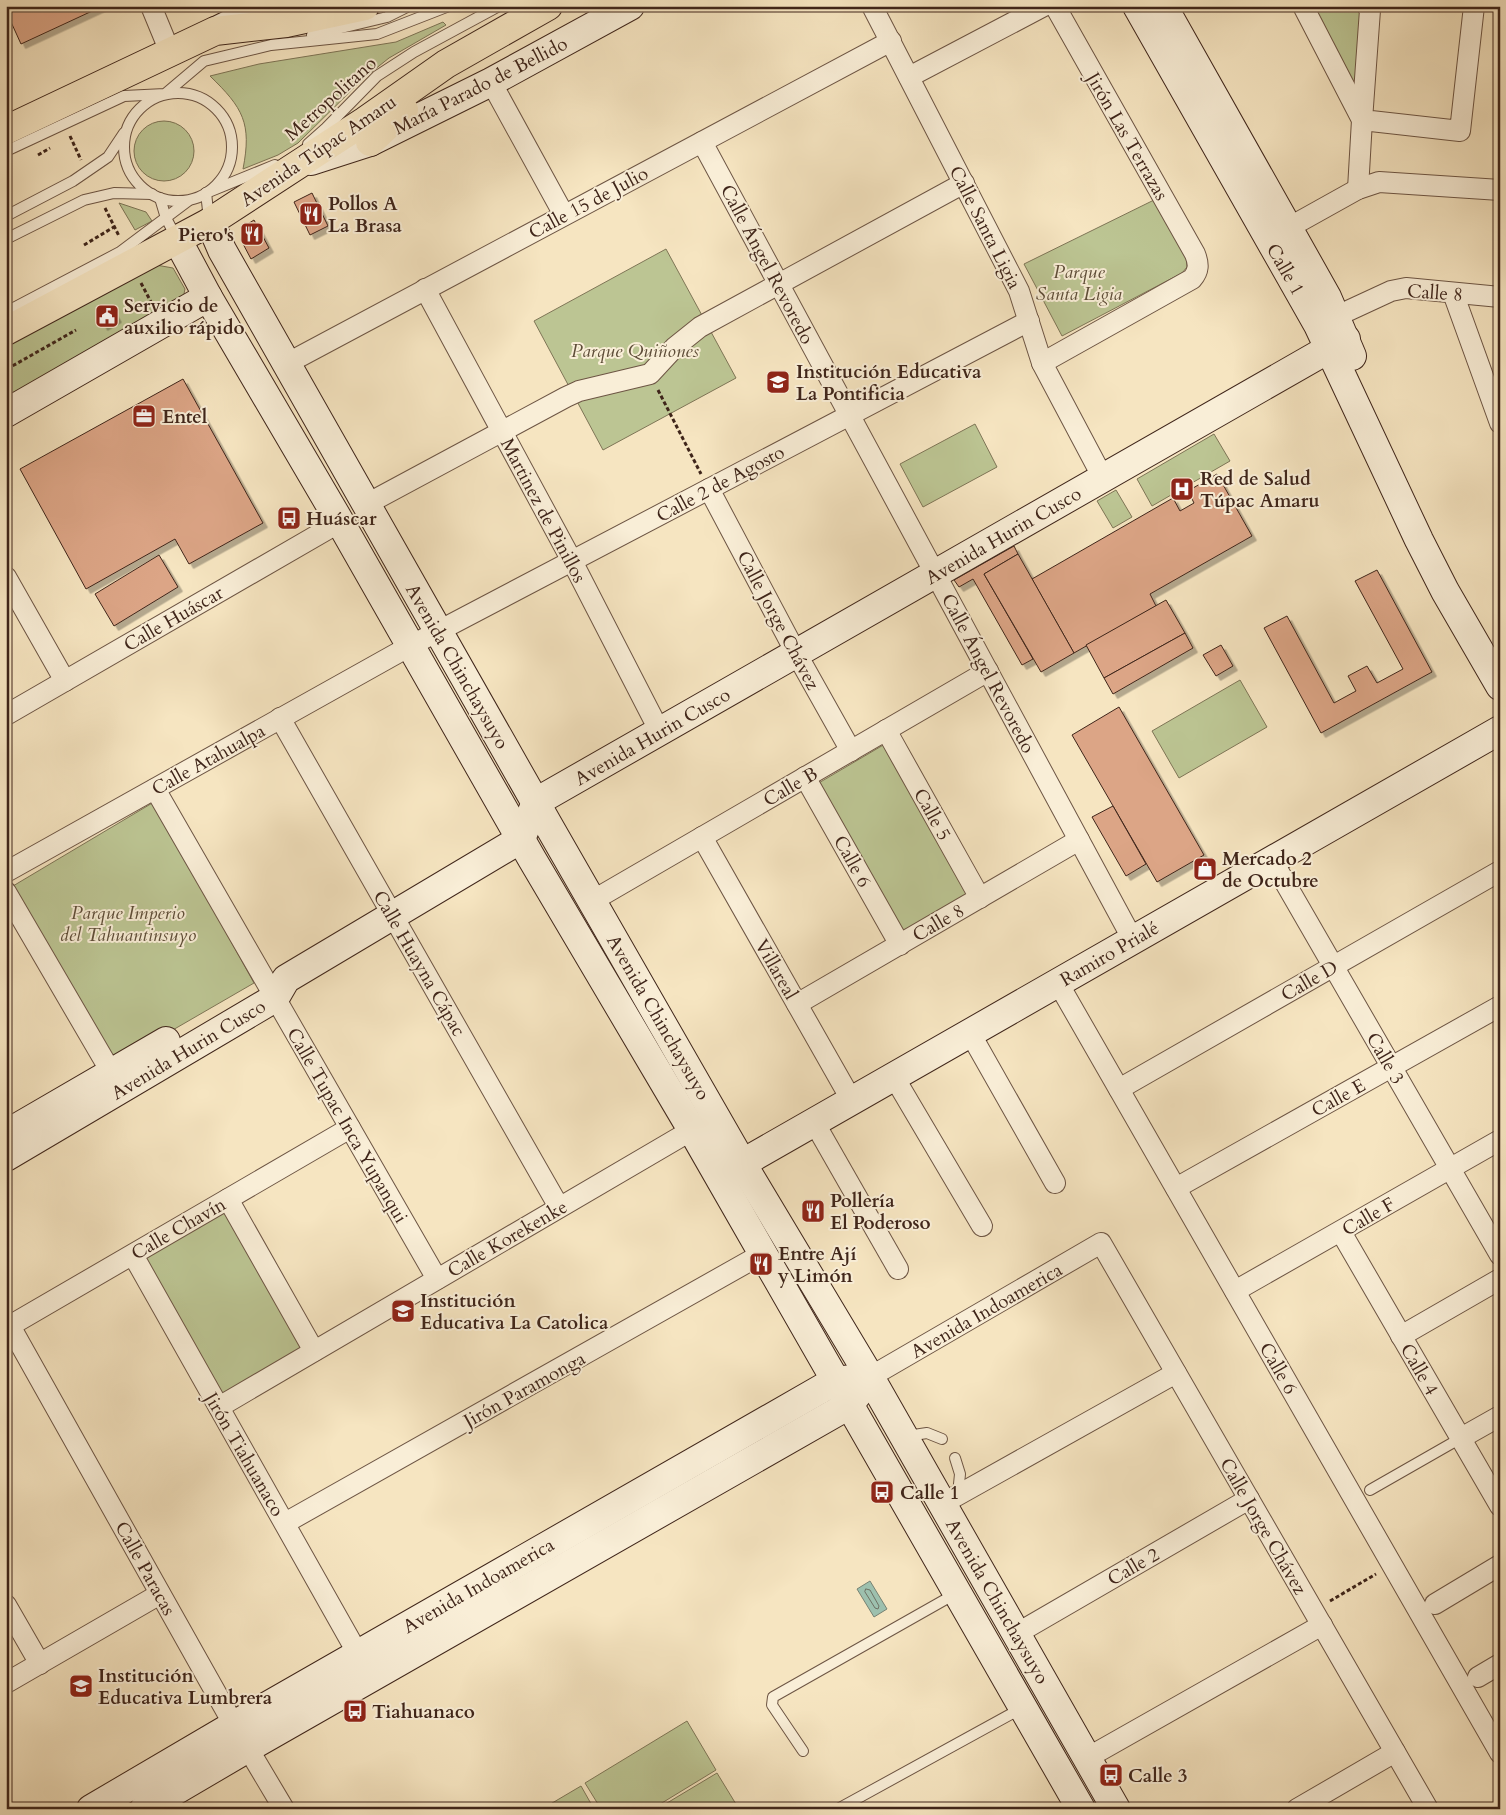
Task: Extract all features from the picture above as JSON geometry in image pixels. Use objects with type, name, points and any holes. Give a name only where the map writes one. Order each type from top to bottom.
[{"type":"main road","points":[[6,130],[215,31],[286,23],[364,6]]},
{"type":"main road","name":"Avenida Túpac Amaru","points":[[6,331],[172,229],[210,222],[268,183],[295,158],[365,121],[446,64],[548,6]]},
{"type":"main road","points":[[370,142],[420,95],[446,64]]},
{"type":"street","points":[[152,6],[170,52]]},
{"type":"street","points":[[215,31],[266,6]]},
{"type":"street","name":"María Parado de Bellido","points":[[295,158],[370,142],[491,82],[630,6]]},
{"type":"street","name":"Calle Santa Ligia","points":[[872,6],[1019,291],[1042,363],[1103,478]]},
{"type":"street","points":[[909,77],[1044,6]]},
{"type":"street","name":"Jirón Las Terrazas","points":[[1042,363],[1192,279],[1198,268],[1195,254],[1055,6]]},
{"type":"street","name":"Calle 1","points":[[1138,6],[1333,332]]},
{"type":"street","name":"Calle 1","points":[[1163,6],[1288,228],[1419,540],[1445,591],[1500,686]]},
{"type":"street","points":[[1303,6],[1362,120]]},
{"type":"street","points":[[1358,189],[1370,10],[1367,6]]},
{"type":"street","points":[[1362,120],[1460,130],[1474,6]]},
{"type":"street","name":"Calle 15 de Julio","points":[[286,364],[891,41]]},
{"type":"street","points":[[491,82],[564,216]]},
{"type":"street","name":"Calle Ángel Revoredo","points":[[702,142],[1133,940]]},
{"type":"street","points":[[1288,228],[1358,189],[1379,182],[1500,190]]},
{"type":"street","points":[[365,505],[579,391],[650,374],[675,347],[700,327],[964,183]]},
{"type":"street","name":"Avenida Chinchaysuyo","points":[[210,222],[222,250],[365,505],[743,1163],[870,1377],[903,1437],[950,1499],[1016,1634],[1116,1809]]},
{"type":"street","name":"Avenida Chinchaysuyo","points":[[172,229],[208,297],[340,522],[521,839],[692,1130],[1081,1809]]},
{"type":"street","name":"Calle 8","points":[[1333,332],[1391,291],[1406,288],[1500,297]]},
{"type":"street","name":"Martinez de Pinillos","points":[[425,290],[572,561],[660,732]]},
{"type":"street","points":[[1453,293],[1496,404],[1500,423]]},
{"type":"street","points":[[6,413],[208,297]]},
{"type":"street","name":"Calle 2 de Agosto","points":[[410,646],[1030,321]]},
{"type":"street","name":"Avenida Hurin Cusco","points":[[536,802],[1103,478],[1333,332]]},
{"type":"street","points":[[250,367],[262,361],[268,362],[274,367],[292,397],[306,399]]},
{"type":"street","name":"Calle Jorge Chávez","points":[[709,489],[796,653],[851,751]]},
{"type":"street","name":"Calle Huáscar","points":[[6,714],[340,522]]},
{"type":"street","points":[[6,577],[65,681]]},
{"type":"street","name":"Calle Atahualpa","points":[[6,872],[410,646]]},
{"type":"street","name":"Calle B","points":[[592,901],[988,671]]},
{"type":"street","name":"Calle Huayna Cápac","points":[[280,718],[559,1208]]},
{"type":"street","name":"Calle 5","points":[[886,730],[980,898]]},
{"type":"street","name":"Ramiro Prialé","points":[[719,1177],[1500,730]]},
{"type":"street","name":"Calle 6","points":[[805,777],[900,945]]},
{"type":"street","name":"Calle Tupac Inca Yupanqui","points":[[155,788],[437,1279]]},
{"type":"street","points":[[521,839],[536,802]]},
{"type":"street","name":"Villareal","points":[[702,837],[852,1101]]},
{"type":"street","name":"Avenida Hurin Cusco","points":[[6,1157],[271,991],[286,979],[521,839]]},
{"type":"street","name":"Calle 8","points":[[797,1004],[1079,840]]},
{"type":"street","name":"Calle 3","points":[[1272,860],[1500,1255]]},
{"type":"street","name":"Calle D","points":[[1119,1088],[1500,871]]},
{"type":"street","points":[[6,892],[111,1072]]},
{"type":"street","name":"Calle 6","points":[[1058,983],[1500,1752]]},
{"type":"street","name":"Avenida Hurin Cusco","points":[[6,1134],[111,1072],[271,991]]},
{"type":"street","name":"Calle E","points":[[1176,1188],[1500,1006]]},
{"type":"street","points":[[970,1033],[1055,1183]]},
{"type":"street","points":[[894,1077],[982,1226]]},
{"type":"street","points":[[814,1122],[898,1269]]},
{"type":"street","name":"Calle Chavín","points":[[8,1327],[350,1128]]},
{"type":"street","name":"Calle Korekenke","points":[[219,1407],[692,1130]]},
{"type":"street","name":"Calle F","points":[[1235,1291],[1500,1140]]},
{"type":"street","points":[[228,1199],[314,1351]]},
{"type":"street","name":"Calle 4","points":[[1341,1232],[1500,1506]]},
{"type":"street","name":"Calle Jorge Chávez","points":[[1101,1243],[1428,1809]]},
{"type":"street","name":"Avenida Indoamerica","points":[[92,1809],[234,1725],[835,1381],[870,1377],[1101,1243]]},
{"type":"street","name":"Jirón Tiahuanaco","points":[[132,1254],[358,1654]]},
{"type":"street","name":"Jirón Paramonga","points":[[285,1523],[762,1254]]},
{"type":"street","points":[[1401,1336],[1500,1278]]},
{"type":"street","name":"Calle Paracas","points":[[8,1327],[234,1725],[284,1809]]},
{"type":"street","points":[[950,1499],[1176,1373]]},
{"type":"street","name":"Avenida Indoamerica","points":[[144,1809],[849,1406],[870,1377]]},
{"type":"street","points":[[1461,1438],[1500,1416]]},
{"type":"street","name":"Calle 2","points":[[1016,1634],[1249,1499]]},
{"type":"street","points":[[1435,1604],[1500,1565]]},
{"type":"street","points":[[6,1683],[160,1594]]},
{"type":"street","points":[[6,1606],[40,1664]]},
{"type":"street","points":[[1087,1758],[1318,1618]]},
{"type":"street","points":[[1478,1677],[1500,1664]]},
{"type":"street","points":[[1297,1809],[1395,1752]]},
{"type":"lane","points":[[271,45],[387,17],[409,6]]},
{"type":"lane","name":"Metropolitano","points":[[165,94],[204,61],[271,45],[377,34],[449,6]]},
{"type":"lane","name":"Metropolitano","points":[[206,193],[295,158],[377,76],[414,52],[499,6]]},
{"type":"lane","points":[[6,152],[124,96],[180,93],[196,96],[209,103],[220,113],[228,126],[232,141],[231,156],[226,171],[218,183],[206,193]]},
{"type":"lane","points":[[6,216],[74,182],[108,157],[136,113],[149,101],[165,94]]},
{"type":"lane","points":[[128,128],[124,143],[131,173],[140,185],[156,196],[172,229]]},
{"type":"lane","points":[[6,239],[76,203],[99,196],[114,193],[156,196],[176,201],[189,200],[206,193],[268,183]]},
{"type":"lane","points":[[206,193],[210,222]]},
{"type":"lane","points":[[172,229],[189,200]]},
{"type":"lane","points":[[6,312],[128,256]]},
{"type":"lane","points":[[903,1437],[927,1433],[942,1439]]},
{"type":"lane","points":[[1370,1490],[1461,1438]]},
{"type":"lane","points":[[950,1499],[960,1474],[955,1458]]},
{"type":"lane","points":[[803,1752],[772,1705],[773,1697],[957,1593]]},
{"type":"lane","points":[[838,1809],[1023,1707]]},
{"type":"path","points":[[64,123],[87,172]]},
{"type":"path","points":[[99,196],[162,324]]},
{"type":"path","points":[[84,245],[114,227]]},
{"type":"path","points":[[7,369],[76,330]]},
{"type":"path","points":[[650,374],[709,489]]},
{"type":"path","points":[[1318,1618],[1392,1564]]},
{"type":"green space","points":[[1307,6],[1363,6],[1358,101]]},
{"type":"green space","points":[[443,22],[446,25],[389,58],[364,78],[298,143],[278,155],[243,169],[246,140],[242,117],[230,98],[210,76],[259,64],[396,42]]},
{"type":"green space","points":[[164,121],[181,126],[189,134],[194,151],[189,168],[181,176],[164,181],[147,176],[139,168],[134,151],[139,134],[147,126]]},
{"type":"green space","name":"Parque Santa Ligia","points":[[1154,200],[1186,257],[1187,267],[1182,273],[1062,336],[1024,264]]},
{"type":"green space","points":[[119,203],[146,212],[152,221],[135,230]]},
{"type":"green space","name":"Parque Quiñones","points":[[666,249],[736,378],[603,450],[534,321]]},
{"type":"green space","points":[[156,265],[173,268],[185,289],[182,303],[6,404],[6,346]]},
{"type":"green space","points":[[975,424],[997,467],[923,507],[900,464]]},
{"type":"green space","points":[[1214,434],[1230,461],[1152,506],[1137,479]]},
{"type":"green space","points":[[1116,490],[1132,517],[1113,528],[1097,501]]},
{"type":"green space","points":[[1240,680],[1267,727],[1179,778],[1152,731]]},
{"type":"green space","points":[[885,744],[971,894],[902,933],[817,784]]},
{"type":"green space","name":"Parque Imperio del Tahuantinsuyo","points":[[154,802],[254,983],[114,1064],[13,886]]},
{"type":"green space","points":[[229,1209],[307,1347],[219,1397],[141,1259]]},
{"type":"green space","points":[[687,1721],[716,1770],[652,1809],[601,1809],[585,1783]]},
{"type":"green space","points":[[717,1773],[739,1809],[657,1809]]},
{"type":"green space","points":[[581,1786],[594,1809],[542,1809]]},
{"type":"water","points":[[870,1581],[887,1609],[874,1617],[857,1589]]},
{"type":"building","points":[[6,6],[103,6],[21,44],[6,11]]},
{"type":"building","name":"Pollos A La Brasa","points":[[312,193],[328,226],[310,235],[294,202]]},
{"type":"building","name":"Piero's","points":[[254,220],[269,248],[251,259],[241,240],[243,227]]},
{"type":"building","name":"Servicio de auxilio rápido","points":[[110,306],[117,318],[103,326],[97,313]]},
{"type":"building","points":[[183,379],[263,523],[189,564],[175,539],[86,589],[20,469]]},
{"type":"building","points":[[1217,474],[1252,536],[1150,594],[1156,606],[1074,653],[1032,579],[1173,498],[1180,511],[1194,503],[1188,491]]},
{"type":"building","points":[[1014,546],[1018,554],[984,574],[1033,659],[1022,665],[973,579],[959,587],[954,580]]},
{"type":"building","points":[[1018,554],[1074,653],[1041,672],[984,574]]},
{"type":"building","points":[[159,555],[178,587],[114,626],[95,594]]},
{"type":"building","points":[[1377,570],[1432,672],[1321,733],[1264,628],[1287,616],[1334,703],[1356,691],[1348,676],[1367,666],[1377,683],[1403,669],[1355,581]]},
{"type":"building","points":[[1166,600],[1185,633],[1104,678],[1086,645]]},
{"type":"building","points":[[1185,633],[1193,648],[1113,694],[1104,678]]},
{"type":"building","points":[[1221,645],[1233,666],[1216,676],[1203,655]]},
{"type":"building","points":[[1119,707],[1204,855],[1157,882],[1072,735]]},
{"type":"building","points":[[1113,806],[1146,864],[1126,876],[1092,817]]},
{"type":"place","name":"Pollos A La Brasa","points":[[311,214]]},
{"type":"place","name":"Piero's","points":[[252,234]]},
{"type":"place","name":"Servicio de auxilio rápido","points":[[107,316]]},
{"type":"place","name":"Institución Educativa La Pontificia","points":[[778,382]]},
{"type":"place","name":"Entel","points":[[144,416]]},
{"type":"place","name":"Red de Salud Túpac Amaru","points":[[1182,489]]},
{"type":"place","name":"Huáscar","points":[[289,518]]},
{"type":"place","name":"Mercado 2 de Octubre","points":[[1205,869]]},
{"type":"place","name":"Pollería El Poderoso","points":[[813,1211]]},
{"type":"place","name":"Entre Ají y Limón","points":[[761,1264]]},
{"type":"place","name":"Institución Educativa La Catolica","points":[[403,1311]]},
{"type":"place","name":"Calle 1","points":[[882,1492]]},
{"type":"place","name":"Institución Educativa Lumbrera","points":[[81,1686]]},
{"type":"place","name":"Tiahuanaco","points":[[355,1711]]},
{"type":"place","name":"Calle 3","points":[[1111,1775]]}]
